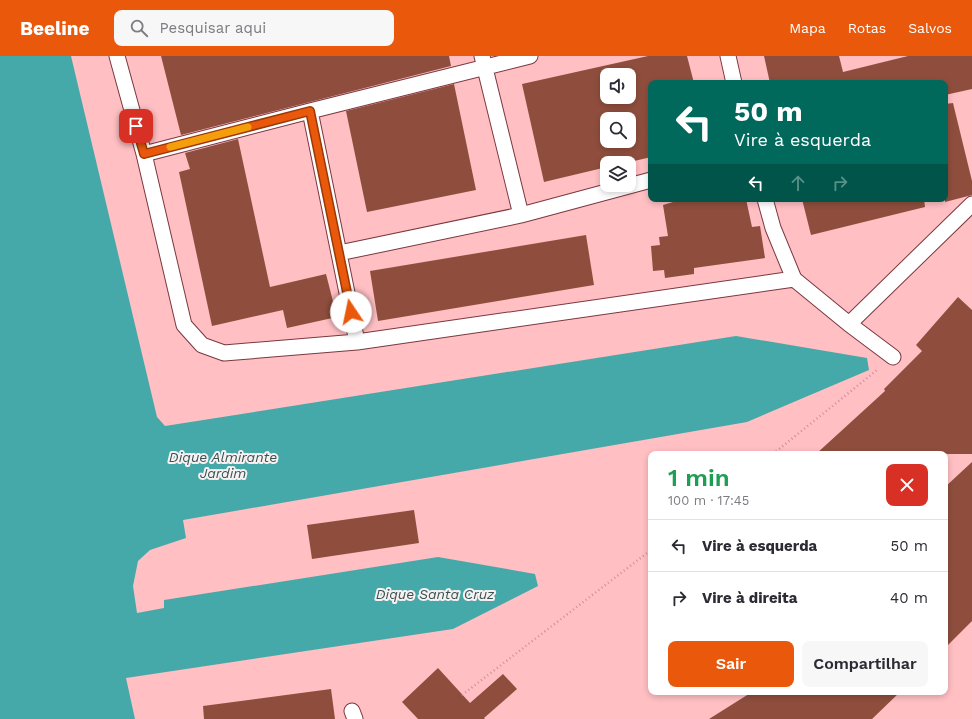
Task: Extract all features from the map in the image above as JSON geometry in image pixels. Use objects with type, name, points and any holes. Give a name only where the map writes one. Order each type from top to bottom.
[{"type":"lane","points":[[117,56],[144,154],[184,325],[202,345],[224,354],[357,342],[794,279]]},
{"type":"lane","points":[[144,154],[310,111],[484,62],[530,56]]},
{"type":"lane","points":[[728,56],[733,80]]},
{"type":"lane","points":[[484,62],[521,216]]},
{"type":"lane","points":[[310,111],[340,252],[357,342]]},
{"type":"lane","points":[[340,252],[521,216],[648,181]]},
{"type":"lane","points":[[766,202],[773,228],[794,279],[849,324],[893,357]]},
{"type":"lane","points":[[849,324],[972,204]]},
{"type":"path","points":[[777,451],[893,357]]},
{"type":"path","points":[[462,694],[648,552]]},
{"type":"water","points":[[0,56],[71,56],[157,417],[165,426],[736,336],[867,358],[869,370],[747,422],[183,520],[186,538],[150,550],[138,561],[133,586],[137,613],[164,608],[164,600],[438,557],[535,574],[538,586],[453,629],[126,678],[135,719],[0,719]]},
{"type":"building","points":[[161,56],[449,56],[451,66],[181,135]]},
{"type":"building","points":[[648,56],[687,56],[693,80],[648,80],[648,158],[636,161],[636,156],[600,156],[600,169],[544,182],[522,84]]},
{"type":"building","points":[[764,56],[839,56],[843,72],[908,56],[972,56],[972,89],[948,94],[948,80],[769,80]]},
{"type":"building","points":[[454,84],[476,190],[367,212],[346,111]]},
{"type":"building","points":[[953,103],[972,181],[972,195],[948,201],[948,104]]},
{"type":"building","points":[[238,139],[270,287],[326,274],[337,317],[287,328],[283,310],[212,326],[179,172],[190,169],[185,153]]},
{"type":"building","points":[[673,202],[747,202],[752,227],[760,226],[765,258],[694,268],[694,274],[665,278],[664,270],[653,271],[651,246],[660,245],[659,237],[668,236],[663,205]]},
{"type":"building","points":[[803,202],[924,202],[925,207],[811,235]]},
{"type":"building","points":[[586,235],[594,285],[378,321],[370,271]]},
{"type":"building","points":[[958,297],[972,310],[972,454],[948,454],[948,451],[819,451],[885,391],[884,389],[922,351],[916,345]]},
{"type":"building","points":[[972,462],[972,621],[948,645],[948,484]]},
{"type":"building","points":[[414,510],[419,543],[312,559],[307,525]]},
{"type":"building","points":[[438,668],[470,703],[503,674],[517,689],[484,718],[485,719],[418,719],[402,702]]},
{"type":"building","points":[[331,689],[335,719],[204,719],[203,706]]},
{"type":"building","points":[[747,695],[897,695],[872,719],[709,719]]},
{"type":"slow traffic","points":[[170,147],[248,127]]},
{"type":"route","points":[[136,126],[144,154],[310,111],[340,252],[351,312]]},
{"type":"water label","name":"Dique Almirante Jardim","points":[[223,466]]},
{"type":"water label","name":"Dique Santa Cruz","points":[[435,594]]}]
